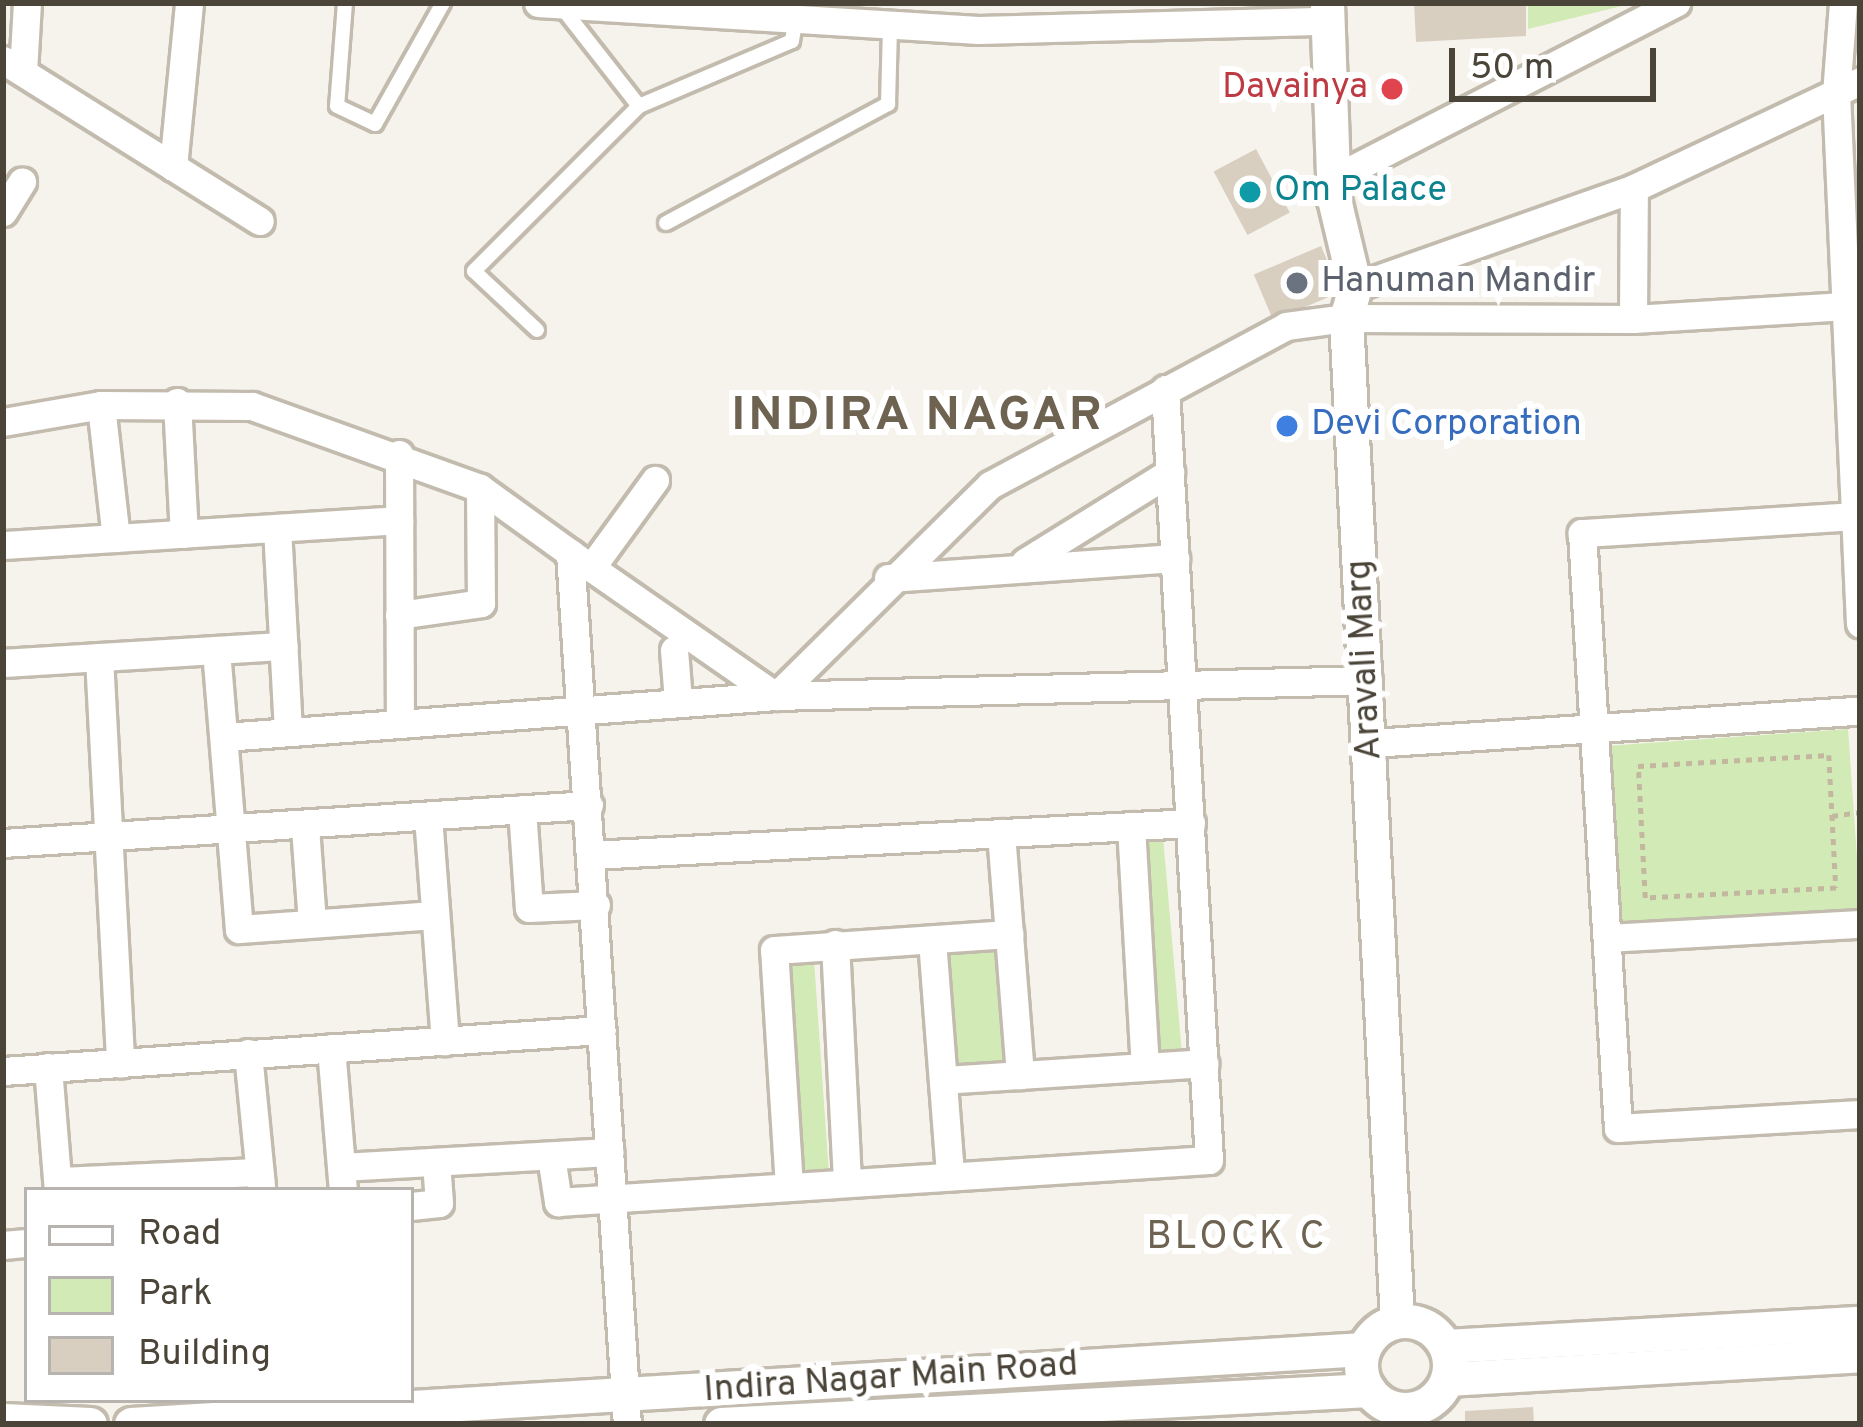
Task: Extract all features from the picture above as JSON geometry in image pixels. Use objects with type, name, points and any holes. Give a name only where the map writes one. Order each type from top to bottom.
[{"type":"street","points":[[27,3],[13,66],[260,221]]},
{"type":"street","points":[[173,166],[189,3]]},
{"type":"street","points":[[1843,3],[1860,623]]},
{"type":"street","points":[[549,4],[794,22],[889,15],[1327,12]]},
{"type":"street","points":[[1333,178],[1663,7]]},
{"type":"street","name":"Aravali Marg","points":[[1327,12],[1333,178],[1350,303],[1397,1321]]},
{"type":"street","points":[[776,696],[888,578],[990,484],[1286,326],[1634,188],[1848,87]]},
{"type":"street","points":[[3,212],[22,181]]},
{"type":"street","points":[[1633,320],[1634,188]]},
{"type":"street","points":[[1350,303],[1633,320],[1851,305]]},
{"type":"street","points":[[551,1156],[556,1201],[1208,1160],[1166,389]]},
{"type":"street","points":[[3,422],[101,406],[177,402],[252,406],[399,454],[480,488],[776,696]]},
{"type":"street","points":[[177,402],[184,534]]},
{"type":"street","points":[[101,406],[116,538]]},
{"type":"street","points":[[399,454],[400,722]]},
{"type":"street","points":[[1021,565],[1170,472]]},
{"type":"street","points":[[626,1410],[581,706],[580,561],[655,480]]},
{"type":"street","points":[[399,615],[481,603],[480,488]]},
{"type":"street","points":[[1854,516],[1582,533],[1618,1128],[1860,1114]]},
{"type":"street","points":[[3,545],[399,520]]},
{"type":"street","points":[[277,528],[288,731]]},
{"type":"street","points":[[888,578],[1021,565],[1175,558]]},
{"type":"street","points":[[3,663],[283,646]]},
{"type":"street","points":[[216,650],[239,929],[436,915]]},
{"type":"street","points":[[674,650],[678,701]]},
{"type":"street","points":[[99,657],[120,1063]]},
{"type":"street","points":[[224,737],[581,706],[776,696],[1368,680]]},
{"type":"street","points":[[1372,743],[1860,711]]},
{"type":"street","points":[[3,843],[233,832],[589,805]]},
{"type":"street","points":[[523,808],[530,908],[596,905]]},
{"type":"street","points":[[428,816],[445,1042]]},
{"type":"street","points":[[592,855],[1191,823]]},
{"type":"street","points":[[1131,826],[1145,1067]]},
{"type":"street","points":[[304,827],[312,922]]},
{"type":"street","points":[[1001,833],[1020,1075]]},
{"type":"street","points":[[1607,938],[1860,924]]},
{"type":"street","points":[[789,1187],[772,956],[780,949],[1009,934]]},
{"type":"street","points":[[932,940],[950,1176]]},
{"type":"street","points":[[835,944],[847,1182]]},
{"type":"street","points":[[3,1071],[602,1030]]},
{"type":"street","points":[[331,1048],[342,1179],[436,1162],[610,1152]]},
{"type":"street","points":[[48,1067],[58,1186],[260,1181],[248,1053]]},
{"type":"street","points":[[943,1080],[1204,1064]]},
{"type":"street","points":[[414,1207],[439,1203],[436,1162]]},
{"type":"street","points":[[1424,1398],[1429,1327],[1397,1321],[1364,1349],[1369,1390],[1424,1398],[1860,1354]]},
{"type":"street","points":[[1424,1398],[1860,1323]]},
{"type":"street","name":"Indira Nagar Main Road","points":[[131,1424],[626,1410],[1364,1349]]},
{"type":"street","name":"Indira Nagar Main Road","points":[[721,1424],[940,1418],[1369,1390]]},
{"type":"street","points":[[3,1420],[90,1424]]},
{"type":"lane","points":[[346,3],[338,106],[375,124],[443,3]]},
{"type":"lane","points":[[549,4],[639,106]]},
{"type":"lane","points":[[666,224],[889,104],[889,15]]},
{"type":"lane","points":[[537,330],[475,271],[639,106],[792,41],[794,22]]},
{"type":"path","points":[[1829,755],[1832,816],[1836,888],[1645,898],[1638,766],[1829,755]]},
{"type":"path","points":[[1832,816],[1860,812]]},
{"type":"green space","points":[[1528,3],[1634,3],[1528,29]]},
{"type":"green space","points":[[1848,729],[1860,911],[1622,927],[1610,746]]},
{"type":"green space","points":[[1163,837],[1183,1063],[1135,1067],[1115,841]]},
{"type":"green space","points":[[1002,947],[1011,1073],[941,1078],[932,952]]},
{"type":"green space","points":[[814,960],[829,1180],[779,1184],[763,964]]},
{"type":"building","points":[[1414,3],[1526,3],[1526,36],[1416,42]]},
{"type":"building","name":"Om Palace","points":[[1256,149],[1290,213],[1247,235],[1214,172]]},
{"type":"building","name":"Hanuman Mandir","points":[[1321,246],[1341,292],[1273,321],[1254,275]]},
{"type":"building","points":[[1533,1407],[1534,1424],[1465,1424],[1465,1411]]},
{"type":"place","name":"Davainya","points":[[1392,89]]},
{"type":"place","name":"Om Palace","points":[[1250,192]]},
{"type":"place","name":"Hanuman Mandir","points":[[1297,283]]},
{"type":"place","name":"Devi Corporation","points":[[1287,426]]},
{"type":"district","name":"INDIRA NAGAR","points":[[918,418]]},
{"type":"district","name":"BLOCK C","points":[[1237,1239]]}]
